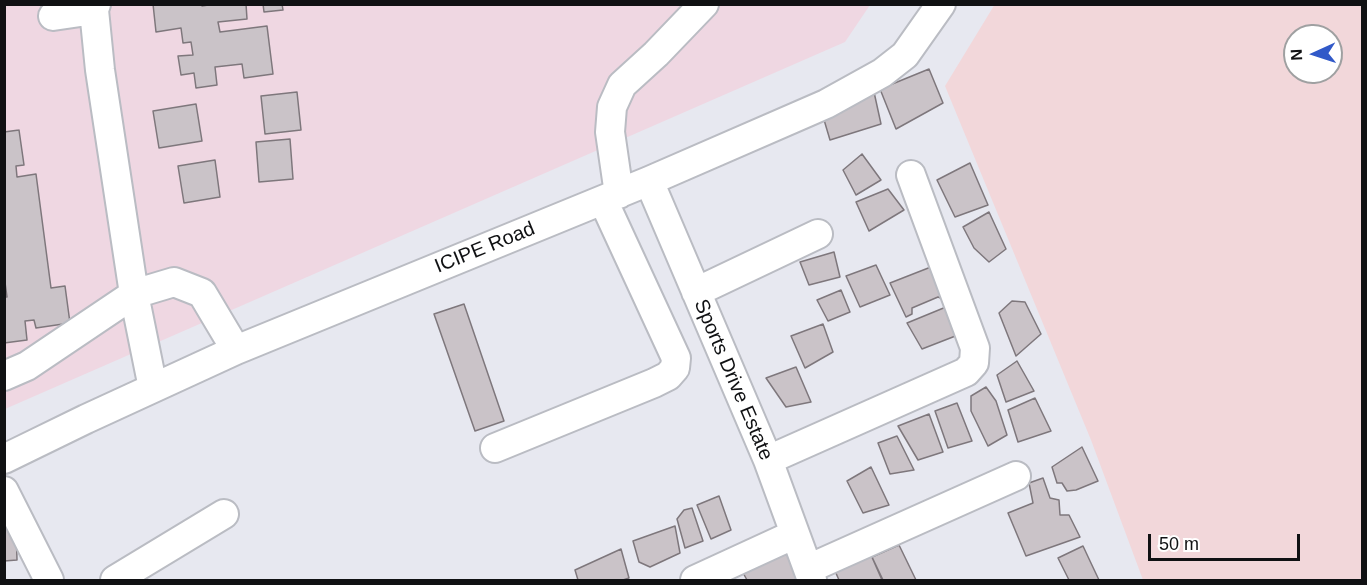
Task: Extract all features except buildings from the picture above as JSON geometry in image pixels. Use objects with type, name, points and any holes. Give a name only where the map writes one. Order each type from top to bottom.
[{"type":"street","points":[[495,448],[654,383],[668,376],[675,368],[676,358],[611,197],[610,132],[612,107],[622,86],[704,4]]},
{"type":"street","name":"ICIPE Road","points":[[4,459],[236,350],[649,182],[826,104],[882,73],[905,55],[941,4]]},
{"type":"street","points":[[53,16],[95,7],[100,70],[134,294],[153,388]]},
{"type":"street","points":[[768,460],[966,372],[974,363],[975,348],[910,175]]},
{"type":"street","name":"Sports Drive Estate","points":[[649,182],[768,460],[810,575]]},
{"type":"street","points":[[696,292],[818,234]]},
{"type":"street","points":[[4,376],[27,366],[134,294],[174,282],[202,293],[236,350]]},
{"type":"street","points":[[810,575],[1016,476]]},
{"type":"street","points":[[4,491],[49,580]]},
{"type":"street","points":[[115,580],[224,514]]},
{"type":"street","points":[[695,580],[795,534]]},
{"type":"shaded area","points":[[995,4],[1362,5],[1362,580],[1143,580],[1091,440],[945,86]]},
{"type":"shaded area","points":[[5,5],[870,5],[845,42],[5,409]]}]
